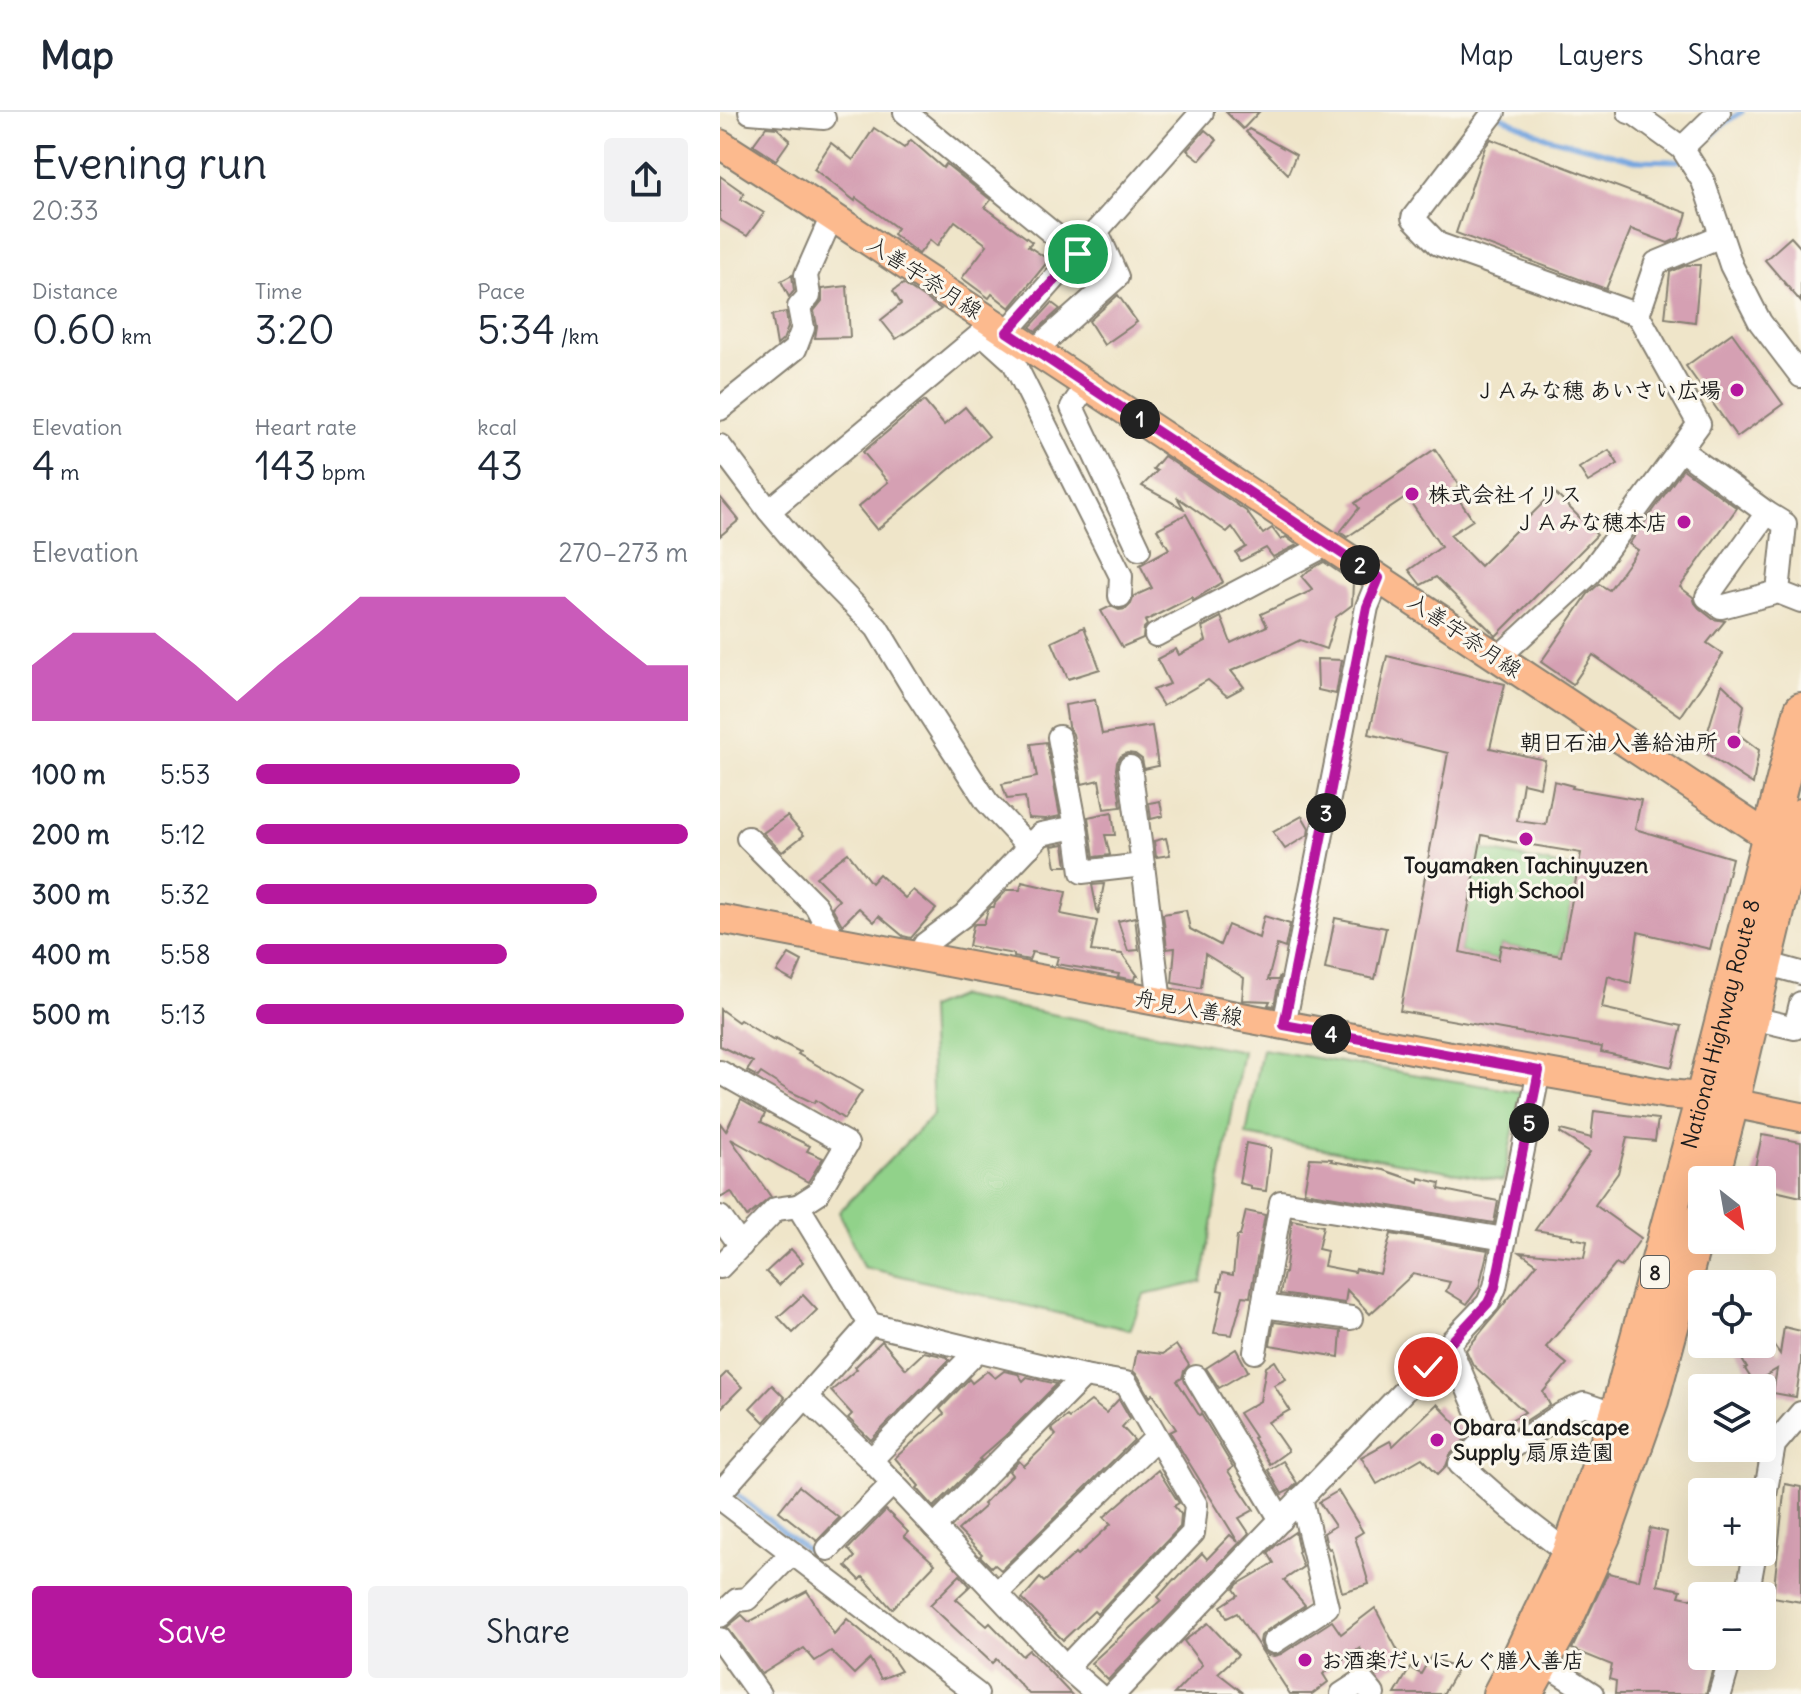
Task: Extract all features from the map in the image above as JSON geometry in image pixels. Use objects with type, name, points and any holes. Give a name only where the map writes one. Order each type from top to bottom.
[{"type":"highway","name":"National Highway Route 8","points":[[1499,1694],[1568,1553],[1616,1415],[1717,1100],[1787,849],[1801,709]]},
{"type":"highway","name":"National Highway Route 8","points":[[1713,1166],[1724,1011],[1738,955],[1801,815]]},
{"type":"highway","name":"8","points":[[1526,1694],[1567,1619],[1605,1534],[1652,1401],[1692,1254]]},
{"type":"main road","name":"入善宇奈月線","points":[[720,144],[832,216],[995,329],[1035,350],[1787,849]]},
{"type":"main road","name":"舟見入善線","points":[[720,919],[1284,1025],[1801,1117]]},
{"type":"street","points":[[750,112],[824,118]]},
{"type":"street","points":[[905,112],[1078,254]]},
{"type":"street","points":[[769,511],[995,329],[1078,254],[1202,112]]},
{"type":"street","points":[[1494,112],[1413,218],[1438,244],[1638,315],[1699,424],[1589,574],[1499,657]]},
{"type":"street","points":[[1629,112],[1682,148],[1703,181],[1731,265],[1760,322],[1801,376]]},
{"type":"street","points":[[1682,148],[1719,112]]},
{"type":"street","points":[[720,409],[795,349],[803,328],[799,307],[809,296],[806,275],[832,216]]},
{"type":"street","points":[[1035,350],[1117,277],[1097,232]]},
{"type":"street","points":[[1638,315],[1656,263],[1721,236]]},
{"type":"street","points":[[995,329],[1121,576],[1120,596]]},
{"type":"street","points":[[1087,385],[1072,407],[1139,549]]},
{"type":"street","points":[[720,446],[811,561],[877,628],[987,802],[1029,847]]},
{"type":"street","points":[[1681,450],[1785,524],[1778,592]]},
{"type":"street","points":[[1767,513],[1707,597],[1721,607],[1778,592],[1801,601]]},
{"type":"street","points":[[1156,635],[1328,544]]},
{"type":"street","points":[[1284,1025],[1367,607],[1379,578]]},
{"type":"street","points":[[1059,737],[1082,872],[1143,865]]},
{"type":"street","points":[[1130,767],[1160,1002]]},
{"type":"street","points":[[918,956],[925,944],[964,915],[1041,834],[1076,827]]},
{"type":"street","points":[[748,838],[816,906],[834,940]]},
{"type":"street","points":[[1738,955],[1801,973]]},
{"type":"street","points":[[1724,1011],[1795,1028],[1801,1003]]},
{"type":"street","points":[[1114,1694],[1488,1303],[1495,1287],[1539,1071]]},
{"type":"street","points":[[720,1072],[847,1144],[818,1193],[798,1206],[776,1209],[720,1267]]},
{"type":"street","points":[[1255,1352],[1281,1202],[1505,1239]]},
{"type":"street","points":[[798,1206],[870,1324],[1084,1376],[1126,1383],[1196,1505],[1193,1533],[1066,1667]]},
{"type":"street","points":[[720,1217],[741,1246]]},
{"type":"street","points":[[1263,1306],[1351,1318]]},
{"type":"street","points":[[870,1324],[720,1496],[977,1694]]},
{"type":"street","points":[[1449,1345],[1488,1436],[1510,1448],[1562,1414],[1584,1404],[1616,1415]]},
{"type":"street","points":[[871,1460],[978,1350]]},
{"type":"street","points":[[934,1527],[1084,1376]]},
{"type":"street","points":[[1196,1377],[1281,1520]]},
{"type":"street","points":[[806,1397],[871,1460],[1066,1667],[1097,1694]]},
{"type":"street","points":[[1768,1478],[1774,1445],[1801,1413]]},
{"type":"street","points":[[1488,1436],[1460,1464],[1568,1553]]},
{"type":"street","points":[[997,1593],[1156,1438]]},
{"type":"street","points":[[828,1549],[893,1483]]},
{"type":"street","points":[[1274,1642],[1327,1607],[1301,1498]]},
{"type":"street","points":[[720,1616],[737,1600],[747,1599],[792,1553]]},
{"type":"street","points":[[720,1639],[759,1694]]},
{"type":"street","points":[[1520,1654],[1558,1672],[1592,1694]]},
{"type":"street","points":[[1720,1694],[1727,1670]]},
{"type":"street","points":[[1342,1694],[1362,1681],[1373,1694]]},
{"type":"green space","points":[[1479,849],[1578,869],[1561,956],[1501,945],[1498,960],[1460,952]]},
{"type":"green space","points":[[958,996],[1243,1051],[1202,1282],[1144,1295],[1130,1330],[863,1267],[839,1212],[933,1115],[929,1008]]},
{"type":"green space","points":[[1262,1049],[1521,1092],[1503,1181],[1246,1135]]},
{"type":"building","points":[[1226,112],[1259,112],[1243,129]]},
{"type":"building","points":[[766,127],[777,128],[790,140],[776,160],[753,145]]},
{"type":"building","points":[[874,128],[904,148],[911,140],[943,168],[946,164],[991,200],[985,207],[1032,242],[1028,246],[1049,260],[1010,308],[992,294],[989,298],[962,278],[987,245],[955,221],[937,246],[930,240],[919,254],[893,234],[897,228],[814,169],[831,143],[853,160]]},
{"type":"building","points":[[1249,129],[1296,155],[1288,174],[1246,132]]},
{"type":"building","points":[[1205,130],[1217,140],[1200,160],[1187,150]]},
{"type":"building","points":[[1491,139],[1687,213],[1679,238],[1668,243],[1631,229],[1606,289],[1456,233],[1485,147]]},
{"type":"building","points":[[720,176],[744,193],[741,199],[764,213],[747,236],[720,220]]},
{"type":"building","points":[[1791,237],[1801,248],[1801,302],[1765,260]]},
{"type":"building","points":[[1687,265],[1700,265],[1695,322],[1665,318],[1670,272]]},
{"type":"building","points":[[792,275],[794,291],[789,297],[781,281]]},
{"type":"building","points":[[903,284],[941,309],[896,339],[881,320],[901,304],[893,291]]},
{"type":"building","points":[[847,286],[850,337],[815,338],[817,326],[814,311],[822,301],[822,289]]},
{"type":"building","points":[[1118,295],[1137,322],[1104,345],[1089,321]]},
{"type":"building","points":[[1052,303],[1060,309],[1036,331],[1030,327]]},
{"type":"building","points":[[786,312],[788,327],[783,340],[777,345],[772,315]]},
{"type":"building","points":[[1732,333],[1783,404],[1737,437],[1686,366]]},
{"type":"building","points":[[924,401],[944,425],[965,407],[989,436],[877,530],[858,507],[888,482],[863,452]]},
{"type":"building","points":[[1435,449],[1460,486],[1453,491],[1473,520],[1450,535],[1480,566],[1554,492],[1597,535],[1496,636],[1436,577],[1421,585],[1409,570],[1441,547],[1407,497],[1347,537],[1340,532],[1359,508],[1355,503]]},
{"type":"building","points":[[1609,450],[1618,464],[1588,482],[1579,468]]},
{"type":"building","points":[[1164,456],[1246,511],[1263,534],[1272,528],[1281,540],[1286,537],[1297,545],[1273,557],[1266,548],[1241,561],[1236,553],[1246,547],[1232,527],[1227,532],[1177,497],[1184,509],[1142,486],[1157,471],[1153,469]]},
{"type":"building","points":[[1683,469],[1737,508],[1680,587],[1713,619],[1725,621],[1707,643],[1723,654],[1681,716],[1593,655],[1573,684],[1541,662],[1588,594],[1599,584],[1609,590],[1638,550],[1629,544]]},
{"type":"building","points":[[720,497],[739,520],[720,536]]},
{"type":"building","points":[[1186,514],[1223,582],[1193,600],[1192,597],[1145,621],[1147,625],[1143,638],[1122,647],[1101,611],[1111,606],[1126,609],[1134,596],[1152,588],[1140,565],[1169,549],[1157,529]]},
{"type":"building","points":[[1324,562],[1353,582],[1352,605],[1336,617],[1326,649],[1300,640],[1231,671],[1244,687],[1227,696],[1208,680],[1163,706],[1153,690],[1170,684],[1157,659],[1176,649],[1179,655],[1206,641],[1202,627],[1221,617],[1231,643],[1267,626],[1261,614],[1313,590],[1302,577]]},
{"type":"building","points":[[1084,627],[1100,669],[1068,679],[1052,642]]},
{"type":"building","points":[[1387,656],[1505,684],[1490,748],[1545,760],[1540,787],[1523,783],[1517,821],[1546,825],[1554,781],[1572,788],[1641,800],[1635,829],[1732,858],[1710,949],[1638,932],[1631,983],[1608,976],[1602,1008],[1682,1026],[1672,1067],[1601,1052],[1602,1047],[1400,1011],[1448,753],[1369,734]],"holes":[[[1482,835],[1581,853],[1561,956],[1501,945],[1498,960],[1460,952]]]},
{"type":"building","points":[[1317,659],[1342,660],[1336,694],[1318,690]]},
{"type":"building","points":[[1722,684],[1744,705],[1738,734],[1759,750],[1753,784],[1702,751]]},
{"type":"building","points":[[1095,700],[1102,734],[1152,726],[1158,766],[1144,769],[1142,759],[1135,754],[1121,756],[1116,769],[1121,807],[1104,809],[1099,780],[1082,784],[1065,705]]},
{"type":"building","points":[[1046,742],[1060,816],[1028,818],[1025,797],[1007,799],[1002,784],[1037,777],[1031,744]]},
{"type":"building","points":[[1160,801],[1163,816],[1151,819],[1149,803]]},
{"type":"building","points":[[1112,812],[1115,835],[1105,835],[1110,855],[1094,857],[1088,817]]},
{"type":"building","points":[[787,816],[804,835],[782,852],[763,833]]},
{"type":"building","points":[[1302,816],[1309,828],[1308,835],[1285,849],[1273,832]]},
{"type":"building","points":[[1166,838],[1170,855],[1156,857],[1154,841]]},
{"type":"building","points":[[1064,844],[1067,866],[1056,866],[1052,846]]},
{"type":"building","points":[[848,853],[871,883],[879,874],[905,898],[913,890],[936,909],[911,938],[903,936],[879,916],[874,922],[859,908],[842,925],[832,907],[839,900],[816,877]]},
{"type":"building","points":[[1022,882],[1066,892],[1061,914],[1097,921],[1091,951],[1122,954],[1138,976],[1135,980],[1118,977],[1119,974],[1056,964],[1058,957],[1032,952],[1029,960],[1014,957],[1014,954],[969,946],[973,926],[984,924],[988,910],[1007,890],[1020,890]]},
{"type":"building","points":[[1104,884],[1098,915],[1092,885]]},
{"type":"building","points":[[1186,910],[1190,929],[1220,945],[1228,925],[1259,938],[1264,916],[1290,924],[1285,948],[1277,945],[1268,980],[1278,980],[1280,975],[1274,1006],[1268,1005],[1270,1001],[1242,1000],[1244,978],[1205,954],[1201,988],[1172,983],[1175,948],[1167,949],[1163,914]]},
{"type":"building","points":[[1135,917],[1139,950],[1128,951],[1118,921]]},
{"type":"building","points":[[1335,918],[1386,928],[1375,979],[1325,969]]},
{"type":"building","points":[[789,954],[802,961],[793,981],[777,972]]},
{"type":"building","points":[[720,1009],[738,1022],[740,1020],[774,1041],[800,1052],[798,1054],[862,1091],[844,1119],[816,1100],[814,1103],[789,1091],[761,1073],[758,1077],[747,1071],[753,1062],[720,1046]]},
{"type":"building","points":[[741,1100],[765,1114],[761,1122],[810,1146],[807,1151],[823,1158],[808,1182],[731,1139],[771,1197],[747,1217],[731,1192],[720,1198],[720,1123],[726,1131]]},
{"type":"building","points":[[1594,1111],[1658,1119],[1655,1141],[1627,1138],[1618,1173],[1595,1205],[1641,1238],[1621,1267],[1616,1264],[1546,1347],[1567,1364],[1543,1392],[1550,1405],[1512,1430],[1507,1422],[1525,1412],[1473,1365],[1466,1350],[1537,1264],[1520,1252],[1584,1258],[1587,1241],[1535,1230],[1590,1152],[1560,1133],[1561,1130],[1591,1138]]},
{"type":"building","points":[[1762,1135],[1801,1142],[1801,1197],[1776,1191],[1776,1166],[1755,1166]]},
{"type":"building","points":[[1246,1143],[1271,1148],[1266,1191],[1239,1183]]},
{"type":"building","points":[[1310,1158],[1332,1159],[1384,1170],[1419,1182],[1419,1178],[1440,1183],[1439,1189],[1498,1201],[1494,1223],[1304,1192]]},
{"type":"building","points":[[1246,1211],[1265,1215],[1250,1297],[1243,1296],[1232,1335],[1214,1333],[1223,1291],[1218,1290],[1222,1273],[1233,1275],[1237,1236],[1240,1236]]},
{"type":"building","points":[[1292,1220],[1323,1226],[1318,1249],[1327,1251],[1324,1266],[1355,1272],[1356,1269],[1380,1274],[1391,1234],[1488,1250],[1479,1287],[1467,1304],[1446,1291],[1450,1282],[1413,1274],[1370,1314],[1347,1290],[1345,1303],[1280,1294]]},
{"type":"building","points":[[791,1249],[803,1262],[779,1285],[766,1272]]},
{"type":"building","points":[[803,1295],[817,1310],[793,1333],[778,1317]]},
{"type":"building","points":[[1274,1322],[1341,1331],[1339,1357],[1270,1345]]},
{"type":"building","points":[[1784,1327],[1801,1331],[1801,1363],[1796,1397],[1776,1394],[1777,1369],[1769,1374],[1748,1374],[1741,1358],[1776,1358],[1776,1348],[1780,1354]]},
{"type":"building","points":[[882,1341],[906,1369],[924,1352],[949,1360],[871,1440],[848,1418],[852,1414],[831,1391],[857,1369],[855,1367]]},
{"type":"building","points":[[1176,1345],[1189,1365],[1177,1381],[1233,1467],[1228,1471],[1254,1510],[1239,1518],[1249,1533],[1108,1680],[1091,1663],[1161,1600],[1158,1597],[1202,1553],[1207,1559],[1230,1535],[1238,1542],[1170,1432],[1176,1429],[1133,1371],[1137,1351],[1163,1354]]},
{"type":"building","points":[[1236,1349],[1248,1371],[1219,1388],[1206,1368]]},
{"type":"building","points":[[1275,1361],[1286,1379],[1274,1385],[1290,1410],[1268,1422],[1288,1451],[1270,1464],[1239,1413],[1260,1401],[1266,1367]]},
{"type":"building","points":[[987,1371],[995,1378],[1004,1371],[1018,1374],[1023,1381],[1027,1377],[1057,1384],[934,1507],[895,1458],[944,1414],[940,1409],[969,1379],[972,1383]]},
{"type":"building","points":[[727,1372],[742,1387],[720,1409],[720,1379]]},
{"type":"building","points":[[772,1385],[785,1398],[764,1422],[750,1408]]},
{"type":"building","points":[[1119,1399],[1130,1418],[1122,1427],[1134,1440],[1001,1570],[994,1564],[991,1567],[958,1530],[985,1506],[983,1504],[1012,1475],[1009,1471],[1019,1461],[1024,1466],[1056,1435],[1051,1429],[1091,1401],[1106,1413]]},
{"type":"building","name":"Obara Landscape Supply 扇原造園","points":[[1437,1404],[1468,1436],[1450,1455],[1446,1466],[1438,1474],[1422,1458],[1377,1484],[1361,1457],[1390,1441],[1393,1446]]},
{"type":"building","points":[[1283,1461],[1297,1483],[1282,1494],[1268,1470]]},
{"type":"building","points":[[1158,1470],[1179,1503],[1174,1506],[1181,1514],[1180,1527],[1097,1614],[1094,1611],[1063,1640],[1022,1599],[1040,1578],[1044,1582],[1111,1524],[1104,1517]]},
{"type":"building","points":[[1785,1484],[1801,1487],[1801,1602],[1776,1598],[1775,1582]]},
{"type":"building","points":[[799,1486],[839,1518],[817,1541],[779,1511]]},
{"type":"building","points":[[1338,1491],[1363,1532],[1355,1537],[1369,1584],[1342,1592],[1324,1533],[1335,1526],[1319,1502]]},
{"type":"building","points":[[886,1510],[908,1532],[904,1536],[935,1564],[892,1609],[863,1577],[860,1580],[846,1566],[855,1557],[848,1549]]},
{"type":"building","points":[[1650,1528],[1667,1532],[1657,1585],[1681,1590],[1679,1596],[1688,1598],[1688,1670],[1712,1670],[1706,1694],[1615,1694],[1616,1681],[1609,1679],[1612,1665],[1572,1649],[1608,1573],[1639,1580]]},
{"type":"building","points":[[1295,1532],[1303,1567],[1284,1580],[1305,1605],[1261,1636],[1263,1650],[1268,1655],[1281,1654],[1332,1621],[1341,1634],[1375,1608],[1404,1662],[1376,1676],[1360,1648],[1323,1674],[1328,1682],[1312,1694],[1290,1694],[1237,1613],[1227,1618],[1221,1606],[1238,1595],[1234,1589],[1238,1584],[1274,1563],[1268,1553]]},
{"type":"building","points":[[960,1575],[970,1586],[956,1599],[987,1626],[990,1623],[1022,1656],[1029,1650],[1071,1694],[1029,1694],[996,1659],[992,1663],[930,1605]]},
{"type":"building","points":[[807,1591],[834,1634],[847,1619],[890,1655],[901,1671],[881,1679],[870,1659],[854,1674],[831,1651],[815,1661],[804,1648],[762,1674],[727,1627],[742,1615],[749,1622]]},
{"type":"building","points":[[1208,1623],[1238,1655],[1218,1673],[1245,1694],[1174,1694],[1202,1665],[1184,1641]]},
{"type":"building","points":[[1431,1656],[1457,1670],[1443,1694],[1395,1694],[1410,1668],[1421,1674]]},
{"type":"waterway","points":[[1693,151],[1742,112]]},
{"type":"waterway","points":[[1500,116],[1546,137],[1635,160],[1681,159]]},
{"type":"waterway","points":[[730,1489],[813,1555]]},
{"type":"place","name":"ＪＡみな穂 あいさい広場","points":[[1737,390]]},
{"type":"place","name":"株式会社イリス","points":[[1412,494]]},
{"type":"place","name":"ＪＡみな穂本店","points":[[1684,522]]},
{"type":"place","name":"朝日石油入善給油所","points":[[1734,742]]},
{"type":"place","name":"Toyamaken Tachinyuzen High School","points":[[1526,839]]},
{"type":"place","name":"Obara Landscape Supply 扇原造園","points":[[1437,1440]]},
{"type":"place","name":"お酒楽だいにんぐ膳入善店","points":[[1305,1660]]},
{"type":"route","points":[[1078,254],[1007,332],[1379,578],[1367,607],[1284,1025],[1539,1071],[1495,1287],[1488,1303],[1428,1367]]}]
